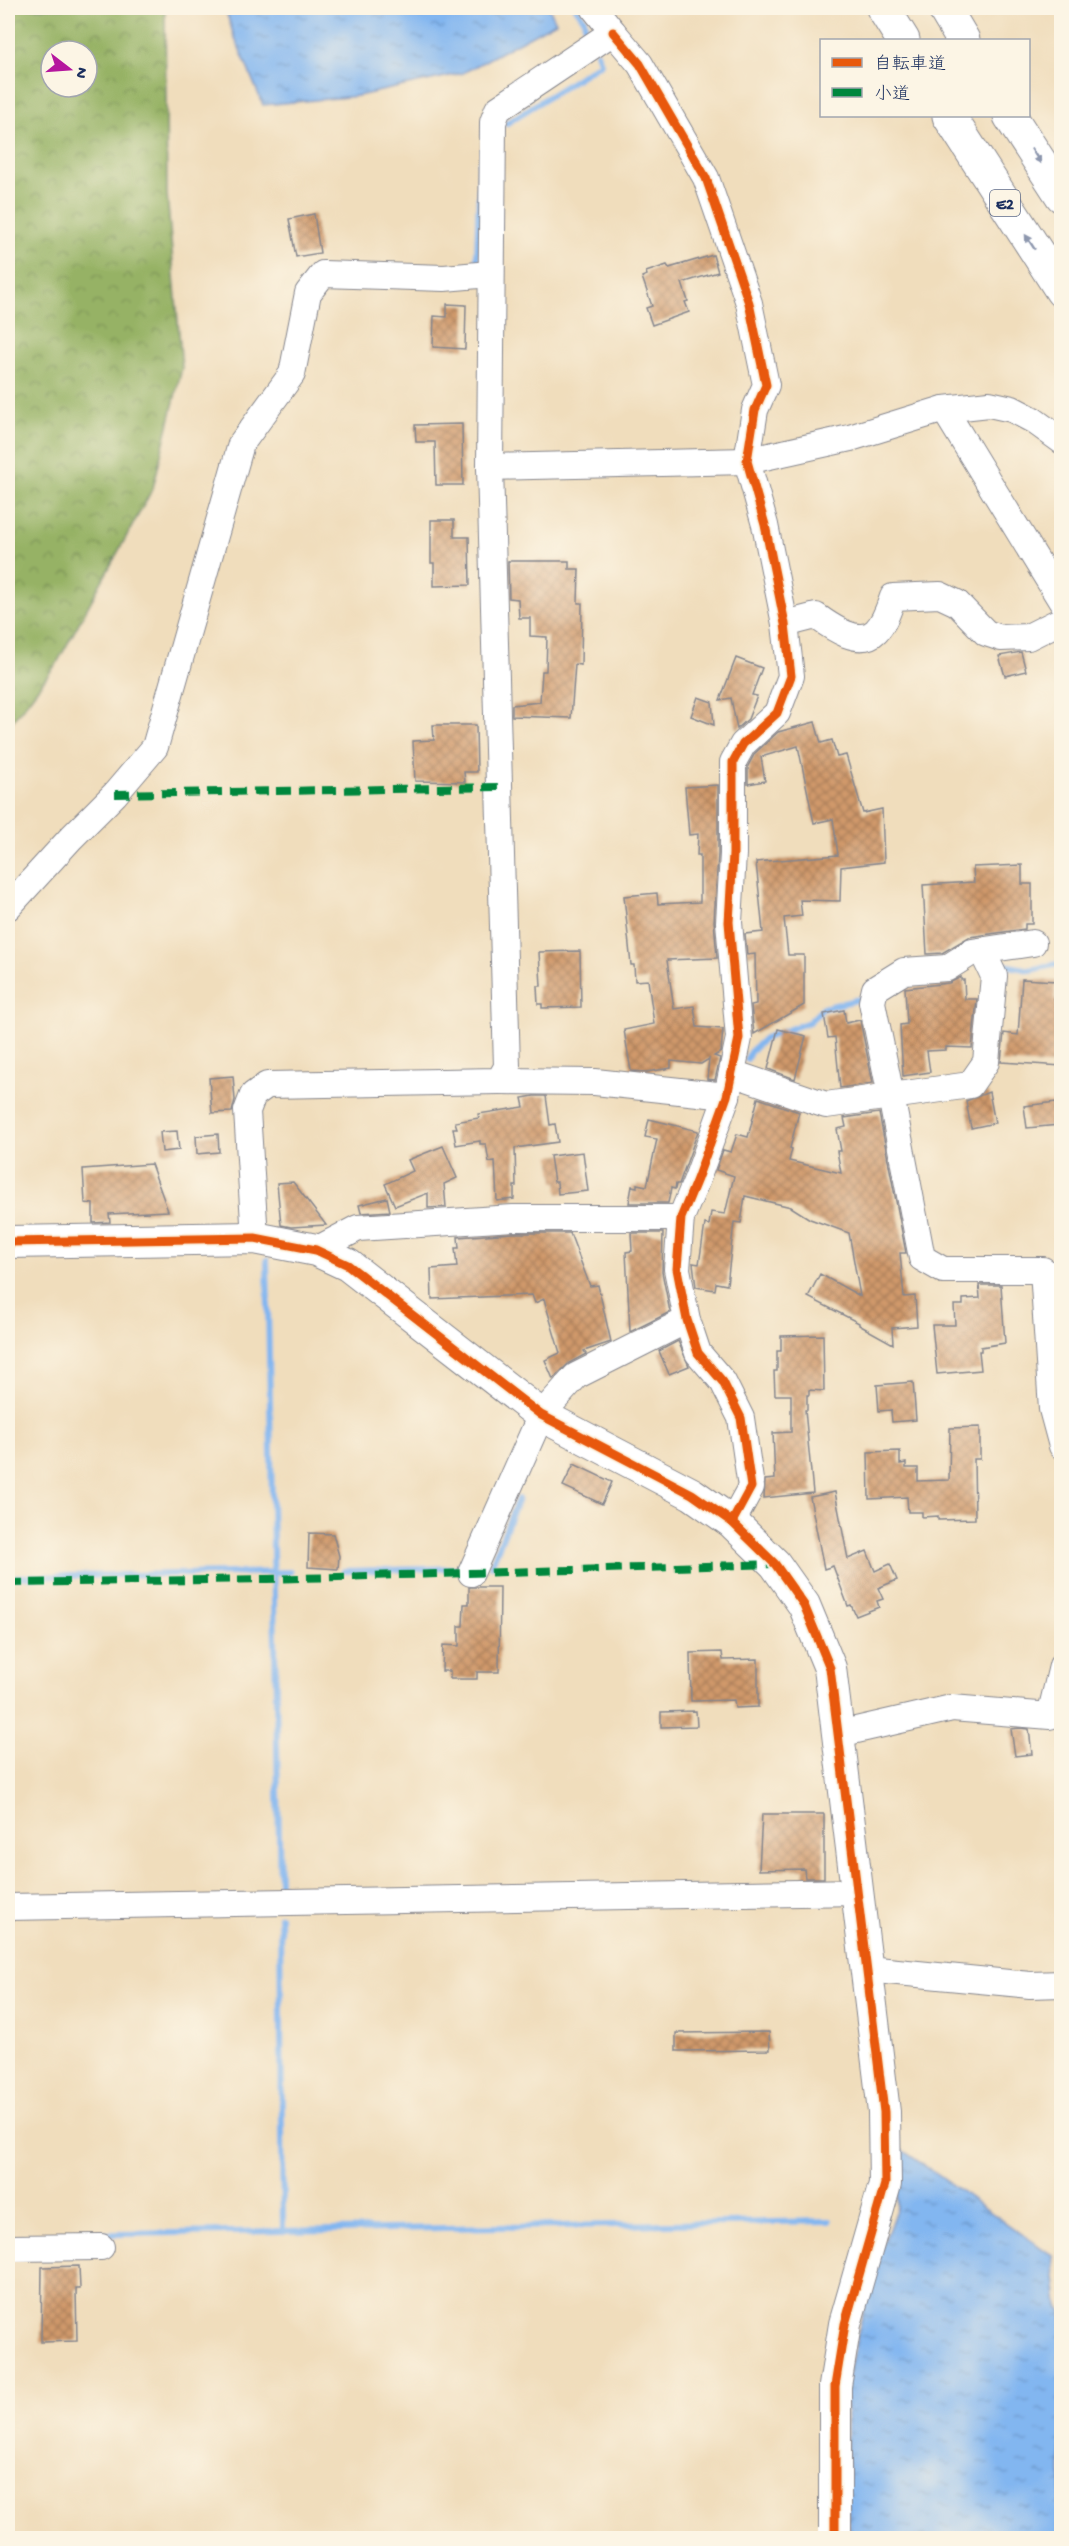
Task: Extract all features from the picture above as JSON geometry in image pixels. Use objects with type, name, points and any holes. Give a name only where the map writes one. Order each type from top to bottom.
[{"type":"highway","points":[[883,8],[902,39]]},
{"type":"highway","points":[[944,8],[962,39]]},
{"type":"highway","name":"E2","points":[[950,117],[1062,291]]},
{"type":"highway","points":[[1011,117],[1062,196]]},
{"type":"street","points":[[594,8],[640,64],[706,178],[749,303],[766,385],[755,410],[747,460],[765,525],[785,624],[791,676],[777,713],[743,744],[733,762],[733,854],[729,922],[739,1038],[729,1085],[681,1218],[677,1269],[687,1320],[698,1353],[723,1382],[741,1418],[751,1488],[732,1522]]},
{"type":"street","points":[[499,1081],[507,1067],[490,467],[493,122],[498,109],[613,32]]},
{"type":"street","points":[[8,907],[71,838],[116,794],[154,747],[241,444],[292,374],[308,293],[323,274],[444,278],[490,274]]},
{"type":"street","points":[[490,467],[747,460],[850,438],[944,409],[989,404],[1012,409],[1033,420],[1062,441]]},
{"type":"street","points":[[944,409],[1062,602]]},
{"type":"street","points":[[785,624],[816,616],[836,631],[861,638],[875,633],[893,597],[940,595],[957,603],[986,633],[1001,638],[1028,637],[1062,620]]},
{"type":"street","points":[[1033,943],[972,952],[947,968],[904,971],[874,989],[872,1002],[922,1257],[943,1270],[1043,1270],[1052,1409],[1062,1446]]},
{"type":"street","points":[[255,1238],[247,1112],[253,1095],[267,1085],[499,1081],[729,1085],[826,1105],[970,1085],[986,1062],[994,976],[982,951]]},
{"type":"street","points":[[316,1250],[358,1228],[513,1218],[681,1218]]},
{"type":"street","points":[[8,1242],[255,1238],[316,1250],[348,1265],[541,1414],[692,1494],[732,1522],[775,1564],[804,1605],[830,1668],[884,2112],[885,2184],[845,2324],[835,2386],[835,2538]]},
{"type":"street","points":[[471,1573],[541,1414],[576,1376],[687,1320]]},
{"type":"street","points":[[839,1734],[952,1708],[1056,1719],[1062,1666]]},
{"type":"street","points":[[8,1907],[859,1892]]},
{"type":"street","points":[[867,1969],[1030,1985],[1062,1984]]},
{"type":"street","points":[[8,2248],[101,2247]]},
{"type":"green space","points":[[8,8],[165,8],[167,194],[182,368],[153,488],[57,663],[8,727]]},
{"type":"water","points":[[225,8],[549,8],[556,22],[463,73],[358,96],[263,105]]},
{"type":"water","points":[[898,2147],[1053,2256],[1058,2307],[1062,2312],[1061,2538],[849,2538],[846,2384],[873,2272],[897,2207]]},
{"type":"building","points":[[314,214],[320,253],[296,257],[289,219]]},
{"type":"building","points":[[713,255],[718,272],[682,283],[689,312],[652,325],[646,308],[652,306],[642,277],[647,275],[646,272]]},
{"type":"building","points":[[447,304],[466,305],[465,349],[433,347],[434,316],[447,317]]},
{"type":"building","points":[[462,424],[463,485],[436,485],[435,442],[416,442],[415,425]]},
{"type":"building","points":[[431,520],[454,520],[454,537],[469,537],[470,585],[434,586],[434,563],[431,563]]},
{"type":"building","points":[[508,561],[569,561],[569,569],[579,569],[578,603],[582,603],[581,665],[575,664],[571,718],[512,716],[512,705],[540,702],[542,671],[546,671],[547,637],[530,636],[530,618],[519,618],[518,599],[509,598]]},
{"type":"building","points":[[1021,652],[1026,671],[1005,676],[999,656]]},
{"type":"building","points":[[736,658],[762,668],[752,695],[757,696],[748,719],[737,729],[731,698],[720,700]]},
{"type":"building","points":[[698,697],[712,702],[714,725],[691,716]]},
{"type":"building","points":[[815,722],[821,743],[832,740],[837,757],[846,755],[863,813],[882,809],[884,862],[841,867],[840,901],[800,900],[802,916],[784,918],[788,955],[804,955],[804,1005],[754,1034],[751,1005],[756,1004],[755,954],[747,955],[745,934],[763,932],[756,862],[838,855],[833,819],[814,823],[798,746],[761,757],[765,781],[748,784],[748,766],[755,753],[778,732]]},
{"type":"building","points":[[433,725],[476,725],[477,772],[464,772],[465,782],[415,781],[413,741],[434,740]]},
{"type":"building","points":[[718,785],[718,854],[714,921],[717,958],[667,960],[674,1009],[694,1006],[697,1027],[723,1029],[721,1052],[714,1056],[720,1058],[715,1080],[707,1079],[709,1059],[701,1064],[671,1061],[671,1068],[646,1072],[631,1071],[624,1030],[654,1024],[648,980],[635,981],[634,965],[631,965],[624,896],[657,893],[658,904],[700,902],[698,834],[689,835],[685,787]]},
{"type":"building","points":[[1022,865],[1022,884],[1032,884],[1032,924],[1025,924],[1025,929],[969,937],[942,953],[927,954],[923,885],[974,882],[973,867]]},
{"type":"building","points":[[580,951],[581,1007],[542,1008],[542,1004],[538,1004],[537,986],[541,986],[539,952]]},
{"type":"building","points":[[961,977],[961,980],[964,980],[965,999],[977,999],[972,1048],[946,1047],[946,1050],[927,1051],[930,1072],[903,1076],[900,1025],[907,1024],[905,988],[949,983]]},
{"type":"building","points":[[1022,979],[1056,981],[1054,1000],[1062,1001],[1062,1066],[1001,1062],[1004,1033],[1018,1035]]},
{"type":"building","points":[[844,1010],[846,1023],[860,1020],[873,1083],[840,1088],[835,1037],[828,1038],[824,1014]]},
{"type":"building","points":[[778,1029],[806,1036],[795,1079],[768,1069]]},
{"type":"building","points":[[233,1076],[235,1100],[232,1112],[212,1113],[209,1078]]},
{"type":"building","points":[[989,1092],[995,1123],[971,1128],[966,1101]]},
{"type":"building","points":[[546,1096],[550,1125],[555,1124],[558,1142],[515,1148],[514,1199],[497,1201],[495,1161],[489,1162],[486,1144],[480,1144],[480,1141],[456,1145],[453,1128],[457,1128],[455,1122],[479,1118],[478,1114],[524,1107],[522,1098]]},
{"type":"building","points":[[758,1098],[799,1112],[789,1161],[841,1173],[837,1151],[841,1151],[837,1129],[846,1127],[844,1118],[879,1113],[906,1253],[900,1253],[904,1297],[915,1296],[917,1326],[892,1328],[893,1344],[859,1323],[808,1297],[820,1274],[860,1296],[849,1233],[810,1219],[791,1207],[745,1196],[741,1223],[734,1222],[727,1285],[716,1283],[715,1290],[696,1287],[693,1263],[699,1264],[705,1224],[709,1225],[711,1212],[725,1214],[734,1176],[716,1170],[723,1150],[731,1152],[737,1134],[748,1137]]},
{"type":"building","points":[[1056,1102],[1059,1125],[1027,1128],[1024,1106]]},
{"type":"building","points":[[649,1119],[698,1131],[679,1184],[676,1184],[675,1189],[671,1188],[668,1203],[629,1203],[632,1186],[637,1187],[637,1184],[647,1186],[657,1139],[645,1137]]},
{"type":"building","points":[[177,1131],[179,1150],[162,1152],[160,1132]]},
{"type":"building","points":[[218,1134],[219,1152],[197,1154],[196,1136]]},
{"type":"building","points":[[443,1146],[457,1178],[444,1184],[446,1207],[428,1208],[428,1193],[395,1206],[385,1184],[413,1171],[408,1160]]},
{"type":"building","points":[[583,1152],[588,1191],[558,1194],[550,1156]]},
{"type":"building","points":[[151,1164],[168,1211],[109,1214],[110,1222],[93,1223],[93,1204],[85,1203],[83,1169]]},
{"type":"building","points":[[293,1182],[326,1225],[291,1227],[281,1225],[277,1183]]},
{"type":"building","points":[[387,1198],[390,1211],[361,1213],[359,1205]]},
{"type":"building","points":[[513,1233],[570,1233],[590,1286],[598,1285],[611,1342],[584,1351],[586,1354],[569,1363],[553,1379],[545,1360],[560,1353],[544,1299],[535,1303],[532,1295],[432,1299],[431,1269],[457,1267],[455,1248],[459,1248],[458,1237]]},
{"type":"building","points":[[631,1233],[663,1233],[662,1272],[670,1312],[630,1332],[626,1252],[632,1251]]},
{"type":"building","points":[[979,1285],[1001,1285],[1005,1343],[981,1347],[979,1351],[981,1370],[937,1374],[932,1325],[955,1325],[954,1305],[963,1305],[963,1299],[980,1298]]},
{"type":"building","points":[[823,1335],[824,1391],[809,1390],[807,1410],[805,1410],[813,1493],[764,1498],[765,1480],[775,1479],[773,1433],[791,1432],[791,1395],[775,1395],[774,1371],[777,1371],[777,1351],[781,1351],[781,1336]]},
{"type":"building","points":[[678,1341],[689,1366],[669,1374],[659,1351]]},
{"type":"building","points":[[913,1382],[916,1420],[892,1422],[891,1410],[879,1411],[877,1385]]},
{"type":"building","points":[[980,1427],[980,1459],[974,1459],[975,1519],[938,1520],[938,1516],[922,1517],[922,1512],[908,1512],[907,1497],[869,1499],[868,1452],[900,1451],[900,1464],[906,1463],[906,1468],[918,1468],[918,1481],[949,1480],[950,1428]]},
{"type":"building","points":[[574,1464],[612,1482],[602,1504],[563,1486]]},
{"type":"building","points":[[835,1492],[848,1559],[867,1551],[875,1571],[890,1564],[897,1580],[878,1588],[883,1599],[877,1601],[879,1607],[856,1616],[851,1605],[848,1606],[833,1566],[824,1569],[810,1497]]},
{"type":"building","points":[[309,1533],[333,1534],[339,1556],[338,1569],[308,1567]]},
{"type":"building","points":[[469,1587],[500,1587],[499,1672],[477,1672],[477,1679],[450,1679],[450,1671],[442,1671],[443,1645],[459,1646],[459,1626],[463,1626],[464,1604],[469,1604]]},
{"type":"building","points":[[722,1652],[723,1660],[758,1659],[758,1707],[735,1708],[734,1700],[691,1701],[690,1653]]},
{"type":"building","points":[[696,1711],[697,1726],[661,1727],[661,1712]]},
{"type":"building","points":[[1011,1729],[1029,1729],[1032,1754],[1015,1756]]},
{"type":"building","points":[[762,1814],[824,1814],[824,1878],[805,1878],[804,1869],[759,1870]]},
{"type":"building","points":[[769,2032],[770,2050],[676,2051],[676,2033]]},
{"type":"building","points":[[79,2266],[80,2289],[76,2289],[77,2341],[41,2342],[42,2267]]},
{"type":"waterway","points":[[576,8],[584,19],[587,39]]},
{"type":"waterway","points":[[507,123],[601,63],[597,53]]},
{"type":"waterway","points":[[477,260],[480,163]]},
{"type":"waterway","points":[[1000,964],[1030,970],[1062,963]]},
{"type":"waterway","points":[[747,1059],[750,1052],[765,1038],[809,1022],[823,1008],[864,998]]},
{"type":"waterway","points":[[267,1260],[280,1889]]},
{"type":"waterway","points":[[491,1566],[518,1499]]},
{"type":"waterway","points":[[344,1571],[465,1568]]},
{"type":"waterway","points":[[8,1577],[290,1572]]},
{"type":"waterway","points":[[280,1916],[283,2230]]},
{"type":"waterway","points":[[63,2235],[830,2221]]},
{"type":"marked path","points":[[115,794],[498,787]]},
{"type":"marked path","points":[[8,1583],[267,1579],[775,1564]]},
{"type":"cycle path","points":[[613,32],[640,64],[706,178],[749,303],[766,385],[755,410],[747,461],[765,525],[785,624],[791,676],[777,713],[743,744],[733,762],[733,854],[729,922],[739,1038],[727,1096],[681,1218],[677,1269],[687,1320],[698,1353],[723,1382],[741,1418],[751,1487],[732,1522]]},
{"type":"cycle path","points":[[8,1242],[255,1238],[316,1250],[348,1265],[541,1415],[692,1494],[732,1522],[775,1564],[804,1605],[830,1668],[884,2112],[885,2184],[845,2324],[835,2386],[835,2538]]}]
